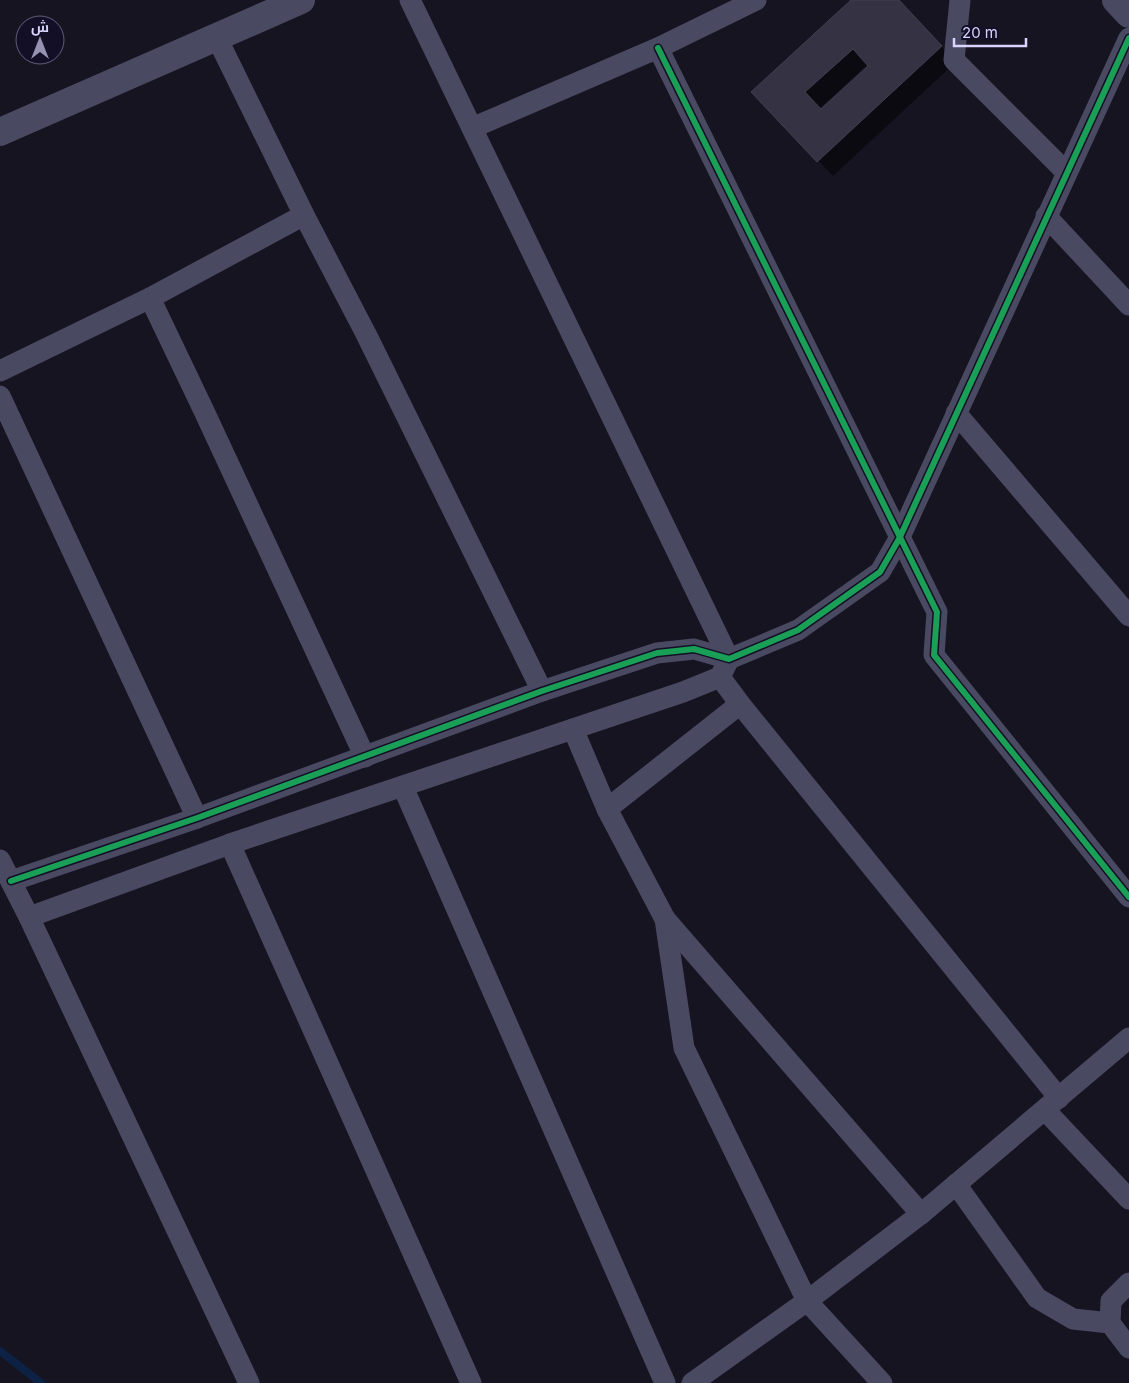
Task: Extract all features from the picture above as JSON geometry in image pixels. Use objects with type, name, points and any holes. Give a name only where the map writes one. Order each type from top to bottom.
[{"type":"street","points":[[0,132],[301,0]]},
{"type":"street","points":[[410,0],[472,128],[725,668],[740,704],[1129,1200]]},
{"type":"street","points":[[472,128],[658,48],[756,0]]},
{"type":"street","points":[[960,0],[954,60],[1066,172]]},
{"type":"street","points":[[1116,0],[1129,14]]},
{"type":"street","points":[[217,38],[304,215],[366,334],[542,691]]},
{"type":"street","points":[[29,917],[230,844],[683,692],[798,630],[880,572],[899,539],[1129,38]]},
{"type":"street","points":[[658,48],[899,539],[937,612],[934,655],[1129,897]]},
{"type":"street","points":[[0,371],[150,298],[304,215]]},
{"type":"street","points":[[1046,216],[1129,305]]},
{"type":"street","points":[[150,298],[365,757]]},
{"type":"street","points":[[0,396],[197,818]]},
{"type":"street","points":[[956,413],[1129,616]]},
{"type":"street","points":[[11,880],[197,818],[542,691],[657,653],[694,649],[725,668]]},
{"type":"street","points":[[607,809],[740,704]]},
{"type":"street","points":[[573,729],[607,809],[665,918],[921,1214]]},
{"type":"street","points":[[403,787],[665,1383]]},
{"type":"street","points":[[230,844],[471,1383]]},
{"type":"street","points":[[0,860],[29,917],[249,1383]]},
{"type":"street","points":[[665,918],[684,1048],[807,1301],[882,1383]]},
{"type":"street","points":[[692,1383],[807,1301],[921,1214],[1129,1038]]},
{"type":"street","points":[[956,1184],[1037,1298],[1073,1319],[1110,1323]]},
{"type":"street","points":[[1129,1283],[1111,1301],[1110,1323],[1129,1348]]},
{"type":"building","points":[[851,0],[899,0],[942,46],[817,162],[751,92]],"holes":[[[853,49],[868,66],[821,109],[805,92]]]},
{"type":"waterway","points":[[0,1351],[41,1383]]},
{"type":"cycle path","points":[[11,881],[197,818],[542,691],[657,653],[694,649],[729,659],[798,630],[880,572],[899,539],[1129,38]]},
{"type":"cycle path","points":[[658,48],[937,612],[934,655],[1129,897]]}]
